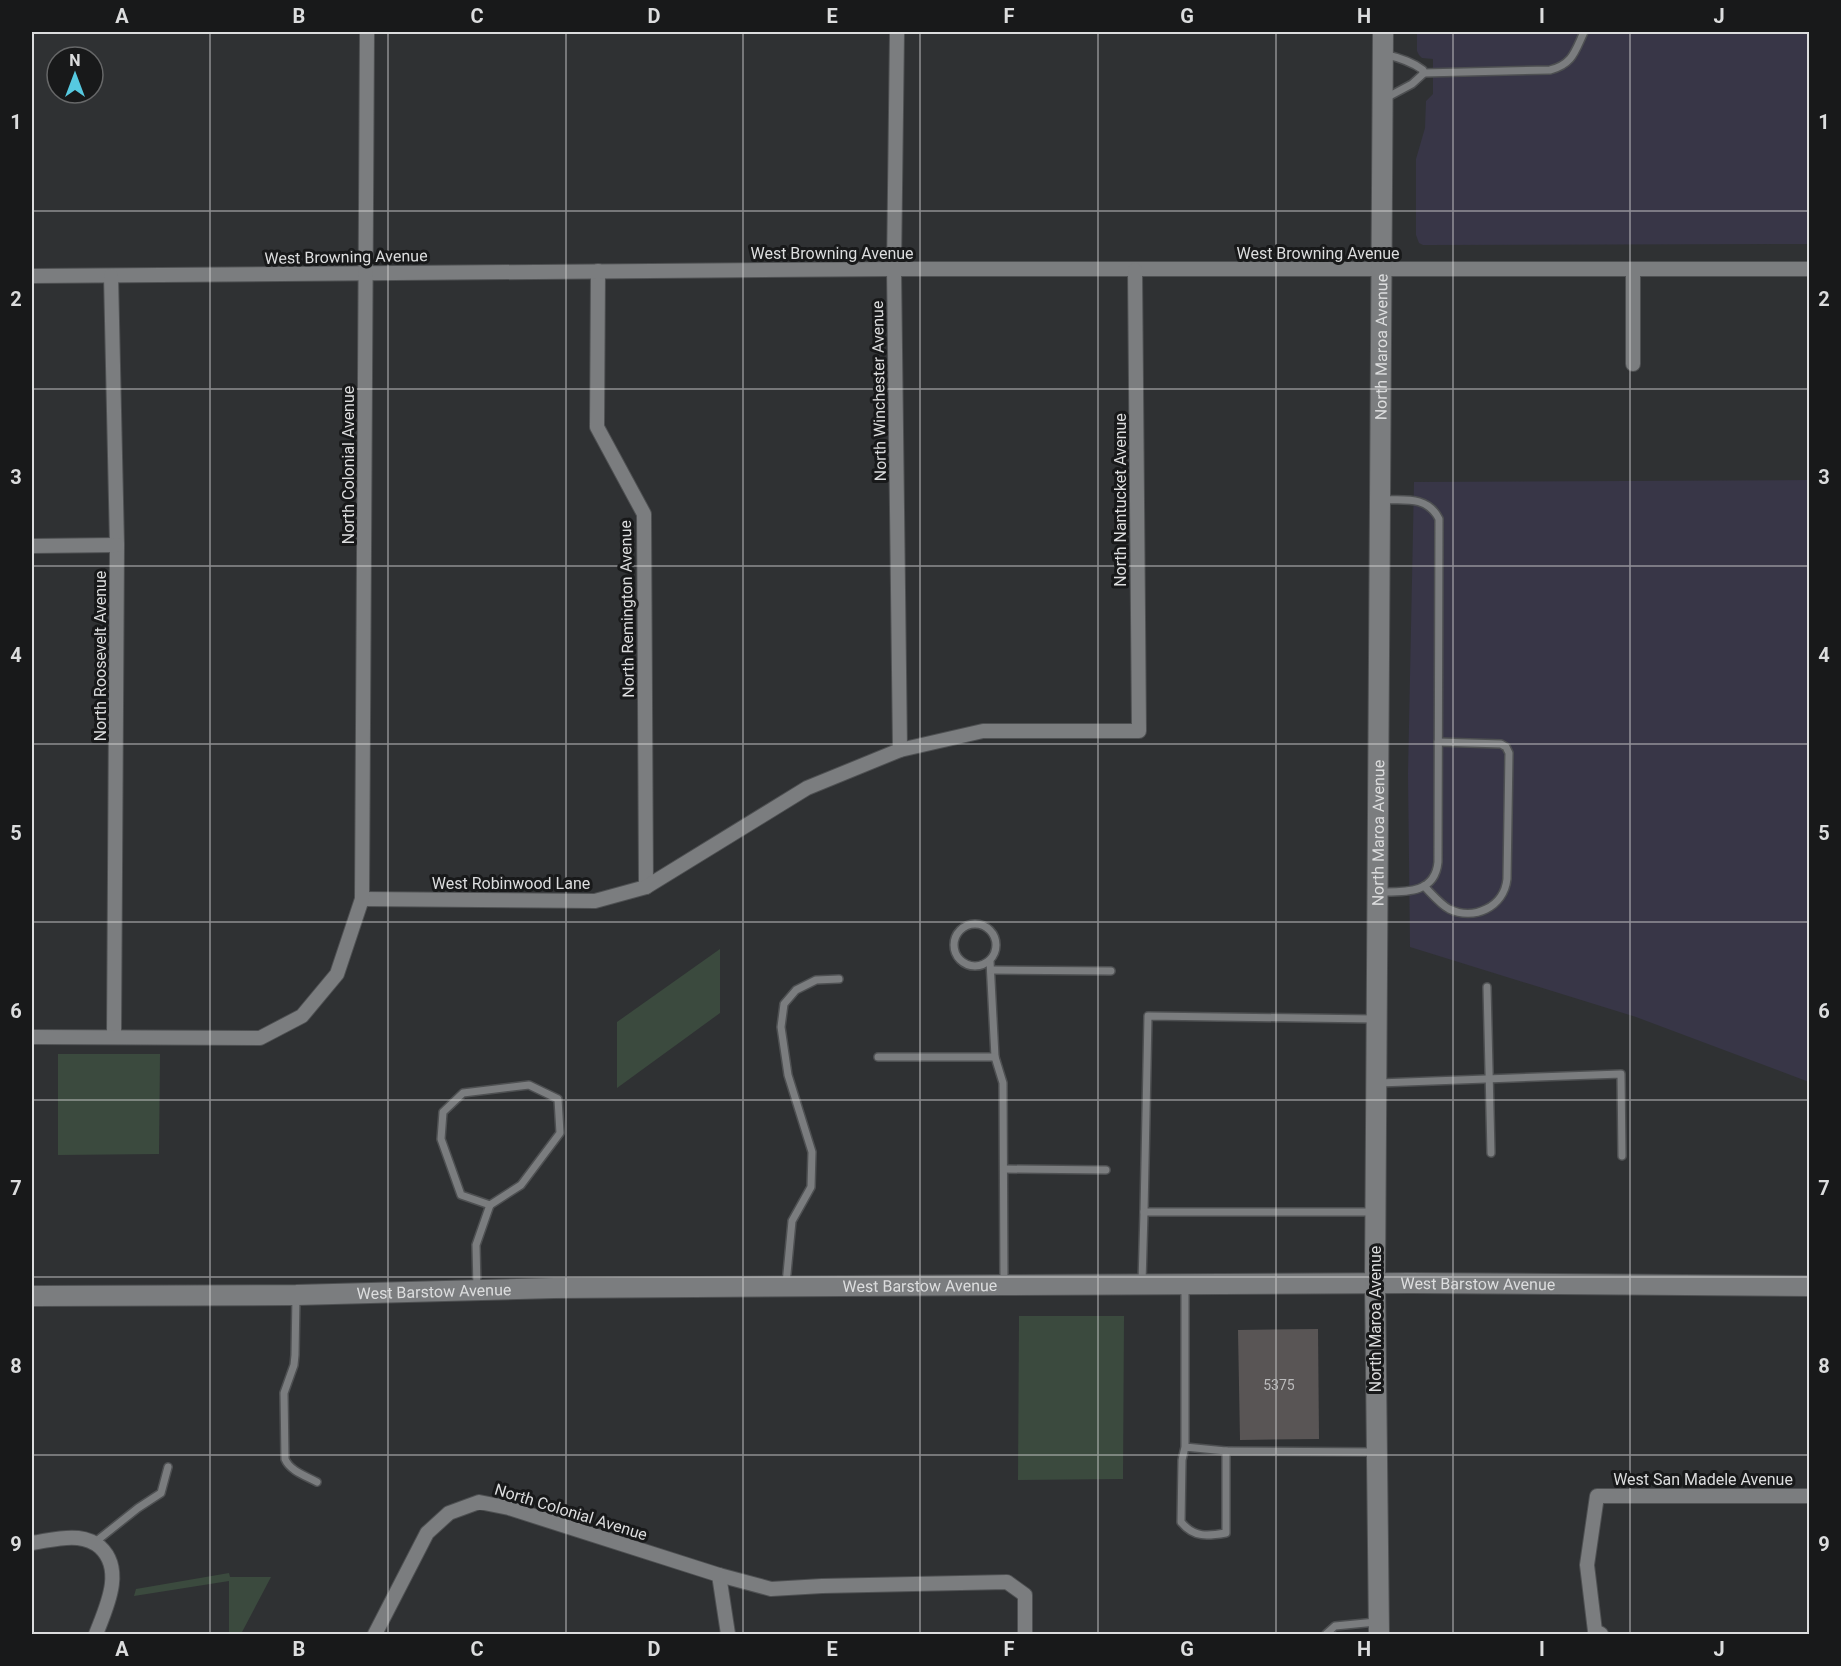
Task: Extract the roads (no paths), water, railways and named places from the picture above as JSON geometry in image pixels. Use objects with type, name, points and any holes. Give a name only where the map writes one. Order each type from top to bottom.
[{"type":"street","name":"North Colonial Avenue","points":[[363,899],[368,32]]},
{"type":"street","name":"North Winchester Avenue","points":[[897,32],[894,269],[900,750]]},
{"type":"street","name":"North Maroa Avenue","points":[[1379,1628],[1375,1212],[1383,32]]},
{"type":"street","points":[[1633,268],[1633,364]]},
{"type":"street","name":"West Browning Avenue","points":[[32,276],[894,269],[1809,269]]},
{"type":"street","name":"North Nantucket Avenue","points":[[1135,270],[1138,730]]},
{"type":"street","name":"North Remington Avenue","points":[[598,271],[597,428],[644,514],[646,887]]},
{"type":"street","name":"North Roosevelt Avenue","points":[[111,276],[117,545],[114,1036]]},
{"type":"street","points":[[32,546],[117,545]]},
{"type":"street","name":"West Robinwood Lane","points":[[363,899],[595,901],[646,887],[807,788],[900,750],[983,730],[1138,730]]},
{"type":"street","points":[[32,1037],[260,1038],[302,1016],[337,974],[363,899]]},
{"type":"street","name":"West Barstow Avenue","points":[[32,1296],[297,1295],[554,1288],[786,1286],[1375,1283],[1809,1286]]},
{"type":"street","name":"West San Madele Avenue","points":[[1601,1635],[1595,1631],[1587,1565],[1597,1496],[1809,1496]]},
{"type":"street","name":"North Colonial Avenue","points":[[375,1635],[427,1533],[449,1513],[479,1502],[509,1509],[771,1589],[1007,1582],[1025,1594],[1025,1635]]},
{"type":"street","points":[[32,1543],[81,1538],[94,1542],[104,1551],[112,1563],[113,1577],[111,1592],[96,1635]]},
{"type":"street","points":[[719,1575],[728,1635]]},
{"type":"lane","points":[[1423,73],[1559,67],[1570,61],[1584,32]]},
{"type":"lane","points":[[1382,54],[1398,57],[1423,69],[1420,78],[1382,101]]},
{"type":"lane","points":[[1378,892],[1411,892],[1424,886],[1437,870],[1438,742],[1438,519],[1431,507],[1419,500],[1380,500]]},
{"type":"lane","points":[[1424,886],[1448,908],[1473,913],[1499,901],[1506,888],[1507,879],[1509,753],[1506,747],[1501,744],[1438,742]]},
{"type":"lane","points":[[990,961],[985,965],[970,966],[958,958],[954,945],[958,932],[963,927],[983,925],[994,935],[997,942],[990,961],[995,1057],[1003,1083],[1004,1285]]},
{"type":"lane","points":[[991,970],[1110,971]]},
{"type":"lane","points":[[786,1286],[792,1221],[811,1187],[812,1152],[788,1075],[781,1027],[784,1004],[796,990],[816,980],[839,978]]},
{"type":"lane","points":[[1487,987],[1491,1153]]},
{"type":"lane","points":[[1142,1284],[1148,1016],[1377,1019]]},
{"type":"lane","points":[[878,1057],[995,1057]]},
{"type":"lane","points":[[1376,1083],[1621,1074],[1622,1156]]},
{"type":"lane","points":[[477,1291],[476,1245],[490,1205],[521,1185],[560,1133],[558,1099],[529,1085],[463,1093],[443,1112],[441,1139],[461,1195],[490,1205]]},
{"type":"lane","points":[[1004,1169],[1106,1170]]},
{"type":"lane","points":[[1144,1212],[1375,1212]]},
{"type":"lane","points":[[1185,1285],[1185,1447],[1182,1460],[1181,1522],[1187,1530],[1204,1536],[1226,1533],[1226,1450]]},
{"type":"lane","points":[[297,1295],[294,1365],[284,1394],[285,1459],[293,1469],[317,1482]]},
{"type":"lane","points":[[1185,1447],[1226,1450],[1376,1452]]},
{"type":"lane","points":[[94,1542],[161,1493],[168,1467]]},
{"type":"lane","points":[[1326,1635],[1335,1626],[1379,1628]]}]
